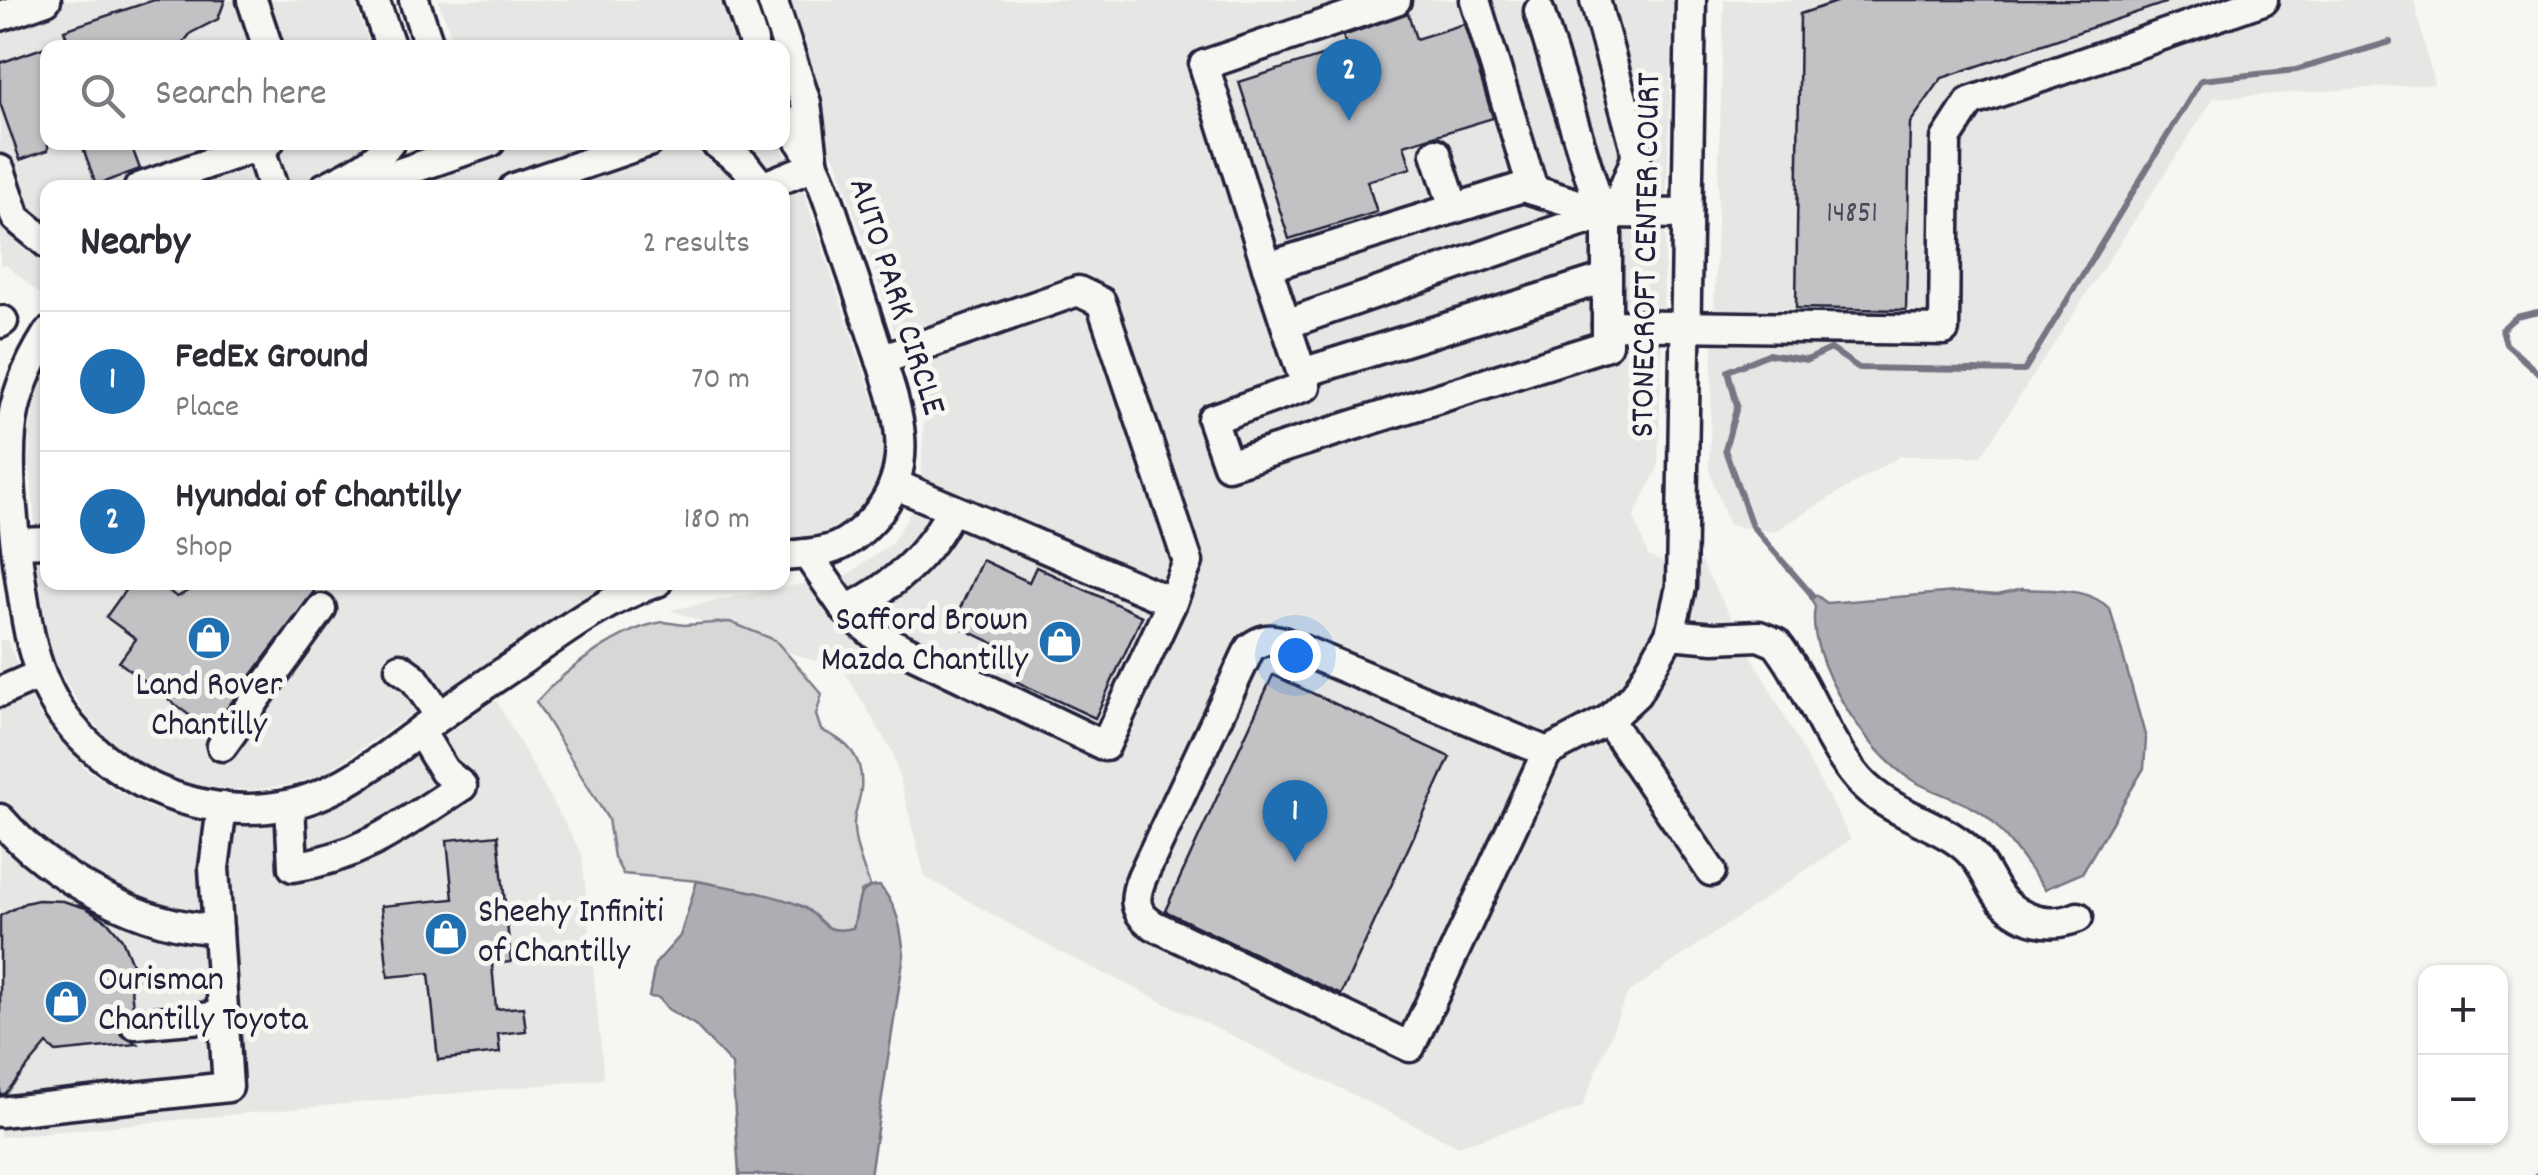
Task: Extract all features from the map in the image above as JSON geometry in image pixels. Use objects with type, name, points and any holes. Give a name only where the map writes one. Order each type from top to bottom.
[{"type":"street","points":[[0,16],[46,0]]},
{"type":"street","points":[[252,0],[265,40]]},
{"type":"street","points":[[374,0],[387,40]]},
{"type":"street","points":[[414,0],[427,40]]},
{"type":"street","points":[[739,0],[754,40]]},
{"type":"street","points":[[772,0],[785,40]]},
{"type":"street","points":[[1396,0],[1204,66],[1306,386],[1212,419],[1228,465],[1607,346],[1607,213],[1538,11]]},
{"type":"street","points":[[1475,0],[1533,190]]},
{"type":"street","points":[[1286,324],[1607,213],[1636,158],[1595,0]]},
{"type":"street","name":"STONECROFT CENTER COURT","points":[[1547,752],[1608,720],[1636,694],[1670,634],[1681,587],[1691,0]]},
{"type":"street","points":[[1607,325],[1944,330],[1946,139],[1970,102],[2263,0]]},
{"type":"street","points":[[779,180],[814,166],[806,103],[790,55]]},
{"type":"street","name":"AUTO PARK CIRCLE","points":[[790,127],[814,166],[894,396],[902,432],[902,458],[884,505],[851,539],[831,550],[795,555]]},
{"type":"street","points":[[162,180],[247,150]]},
{"type":"street","points":[[265,150],[272,180]]},
{"type":"street","points":[[338,180],[370,162],[382,150]]},
{"type":"street","points":[[379,180],[467,150]]},
{"type":"street","points":[[585,176],[633,150]]},
{"type":"street","points":[[726,150],[757,180]]},
{"type":"street","points":[[1436,153],[1454,208]]},
{"type":"street","points":[[0,170],[16,218],[40,232]]},
{"type":"street","points":[[1267,266],[1523,187],[1607,213],[1686,214]]},
{"type":"street","points":[[1302,373],[1606,278]]},
{"type":"street","points":[[795,555],[876,636],[1104,746],[1172,602],[1188,562],[1101,302],[1078,291],[881,360]]},
{"type":"street","points":[[40,346],[18,397],[10,432],[22,593],[39,675],[55,707],[79,736],[141,784],[178,798],[222,807],[290,804],[349,779],[595,612],[640,590]]},
{"type":"street","points":[[894,484],[1172,602]]},
{"type":"street","points":[[846,610],[882,589],[920,556],[936,538],[951,509]]},
{"type":"street","points":[[18,544],[40,543]]},
{"type":"street","points":[[222,746],[321,608]]},
{"type":"street","points":[[1670,634],[1714,638],[1759,636],[1776,643],[1858,779],[1882,801],[1972,853],[2003,901],[2027,917],[2047,924],[2063,924],[2078,917]]},
{"type":"street","points":[[1269,638],[1547,752],[1410,1047],[1155,926],[1144,920],[1136,908],[1136,892],[1142,877],[1250,648],[1269,638]]},
{"type":"street","points":[[290,804],[293,867],[327,862],[356,852],[462,786],[444,770],[414,678],[400,668]]},
{"type":"street","points":[[0,692],[39,675]]},
{"type":"street","points":[[1608,720],[1711,871]]},
{"type":"street","points":[[0,1112],[228,1087],[214,868],[222,807]]},
{"type":"street","points":[[0,819],[52,868],[103,896],[188,929],[218,930]]},
{"type":"street","points":[[135,1024],[224,1016]]},
{"type":"shaded area","points":[[0,0],[354,0],[368,40],[40,40],[40,150],[379,150],[374,158],[308,180],[40,180],[40,294],[6,265],[0,266]]},
{"type":"shaded area","points":[[438,0],[1673,0],[1658,467],[1634,517],[1648,556],[1674,567],[1701,562],[1851,839],[1627,994],[1582,1108],[1458,1146],[1056,950],[925,877],[893,753],[832,651],[814,661],[670,610],[771,590],[790,590],[790,586],[847,575],[892,543],[920,496],[924,419],[836,159],[790,106],[790,40],[453,40]]},
{"type":"shaded area","points":[[1724,0],[2414,0],[2434,84],[2214,98],[1981,456],[1900,456],[1773,532],[1729,525],[1709,470]]},
{"type":"shaded area","points":[[489,150],[783,150],[803,190],[883,427],[885,446],[877,486],[864,505],[839,525],[821,534],[790,539],[790,180],[401,180]]},
{"type":"shaded area","points":[[40,388],[40,587],[30,465],[30,429]]},
{"type":"shaded area","points":[[2021,589],[2080,593],[2110,609],[2146,739],[2144,768],[2082,873],[2045,889],[1987,817],[1912,780],[1859,728],[1820,652],[1814,628],[1815,607],[1810,597],[1816,595],[1827,603],[1955,592],[1998,595]]},
{"type":"shaded area","points":[[41,590],[598,590],[324,774],[294,784],[252,790],[207,788],[153,772],[126,756],[85,714],[56,665]]},
{"type":"shaded area","points":[[664,622],[730,622],[775,640],[822,694],[816,715],[821,730],[839,739],[860,768],[854,834],[870,886],[861,892],[853,928],[838,931],[824,927],[801,906],[698,881],[623,874],[614,857],[608,819],[536,702],[562,677],[612,641]]},
{"type":"shaded area","points":[[0,640],[7,640],[37,711],[86,769],[152,809],[219,827],[281,822],[331,808],[368,788],[496,700],[582,854],[604,1079],[0,1137]]},
{"type":"shaded area","points":[[697,881],[787,901],[807,909],[828,927],[842,930],[853,928],[865,890],[880,886],[891,902],[904,955],[870,1175],[739,1175],[732,1065],[695,1025],[668,1009],[659,998],[649,997],[655,964],[680,936]]},
{"type":"building","points":[[154,0],[225,0],[218,19],[185,40],[67,40],[64,30]]},
{"type":"building","points":[[1842,0],[2165,3],[1942,78],[1910,123],[1906,310],[1796,308],[1800,14]]},
{"type":"building","points":[[1408,13],[1416,39],[1464,24],[1493,118],[1404,145],[1411,168],[1367,181],[1377,212],[1289,239],[1239,82],[1347,48],[1343,36]]},
{"type":"building","points":[[40,49],[40,150],[48,150],[20,160],[0,103],[0,63]]},
{"type":"building","points":[[84,150],[133,150],[140,169],[110,180],[94,180]]},
{"type":"building","name":"Safford Brown Mazda Chantilly","points":[[982,560],[1029,582],[1036,567],[1142,616],[1095,718],[1017,682],[1027,659],[953,624]]},
{"type":"building","points":[[125,590],[167,590],[177,597],[190,590],[315,590],[210,731],[119,662],[136,639],[106,617]]},
{"type":"building","points":[[1273,675],[1450,757],[1341,995],[1165,911]]},
{"type":"building","name":"Sheehy Infiniti of Chantilly","points":[[498,835],[511,962],[492,964],[496,1009],[523,1007],[526,1031],[498,1034],[500,1053],[438,1060],[429,973],[388,977],[381,906],[453,899],[447,840]]},
{"type":"building","name":"Ourisman Chantilly Toyota","points":[[38,900],[63,901],[86,908],[107,921],[122,939],[138,979],[130,980],[133,1007],[120,1016],[118,1027],[121,1035],[137,1044],[56,1052],[47,1044],[5,1094],[0,1094],[0,916]]},
{"type":"waterway","points":[[1813,596],[1752,526],[1725,450],[1737,406],[1728,371],[1768,354],[1807,360],[1831,349],[1859,368],[2024,371],[2201,80],[2296,70],[2390,42]]},
{"type":"waterway","points":[[2538,312],[2516,317],[2502,329],[2506,344],[2538,373]]},
{"type":"place","name":"Hyundai of Chantilly","points":[[1349,121]]},
{"type":"place","name":"Land Rover Chantilly","points":[[209,638]]},
{"type":"place","name":"Safford Brown Mazda Chantilly","points":[[1060,642]]},
{"type":"place","name":"FedEx Ground","points":[[1295,862]]},
{"type":"place","name":"Sheehy Infiniti of Chantilly","points":[[446,934]]},
{"type":"place","name":"Ourisman Chantilly Toyota","points":[[66,1002]]}]
